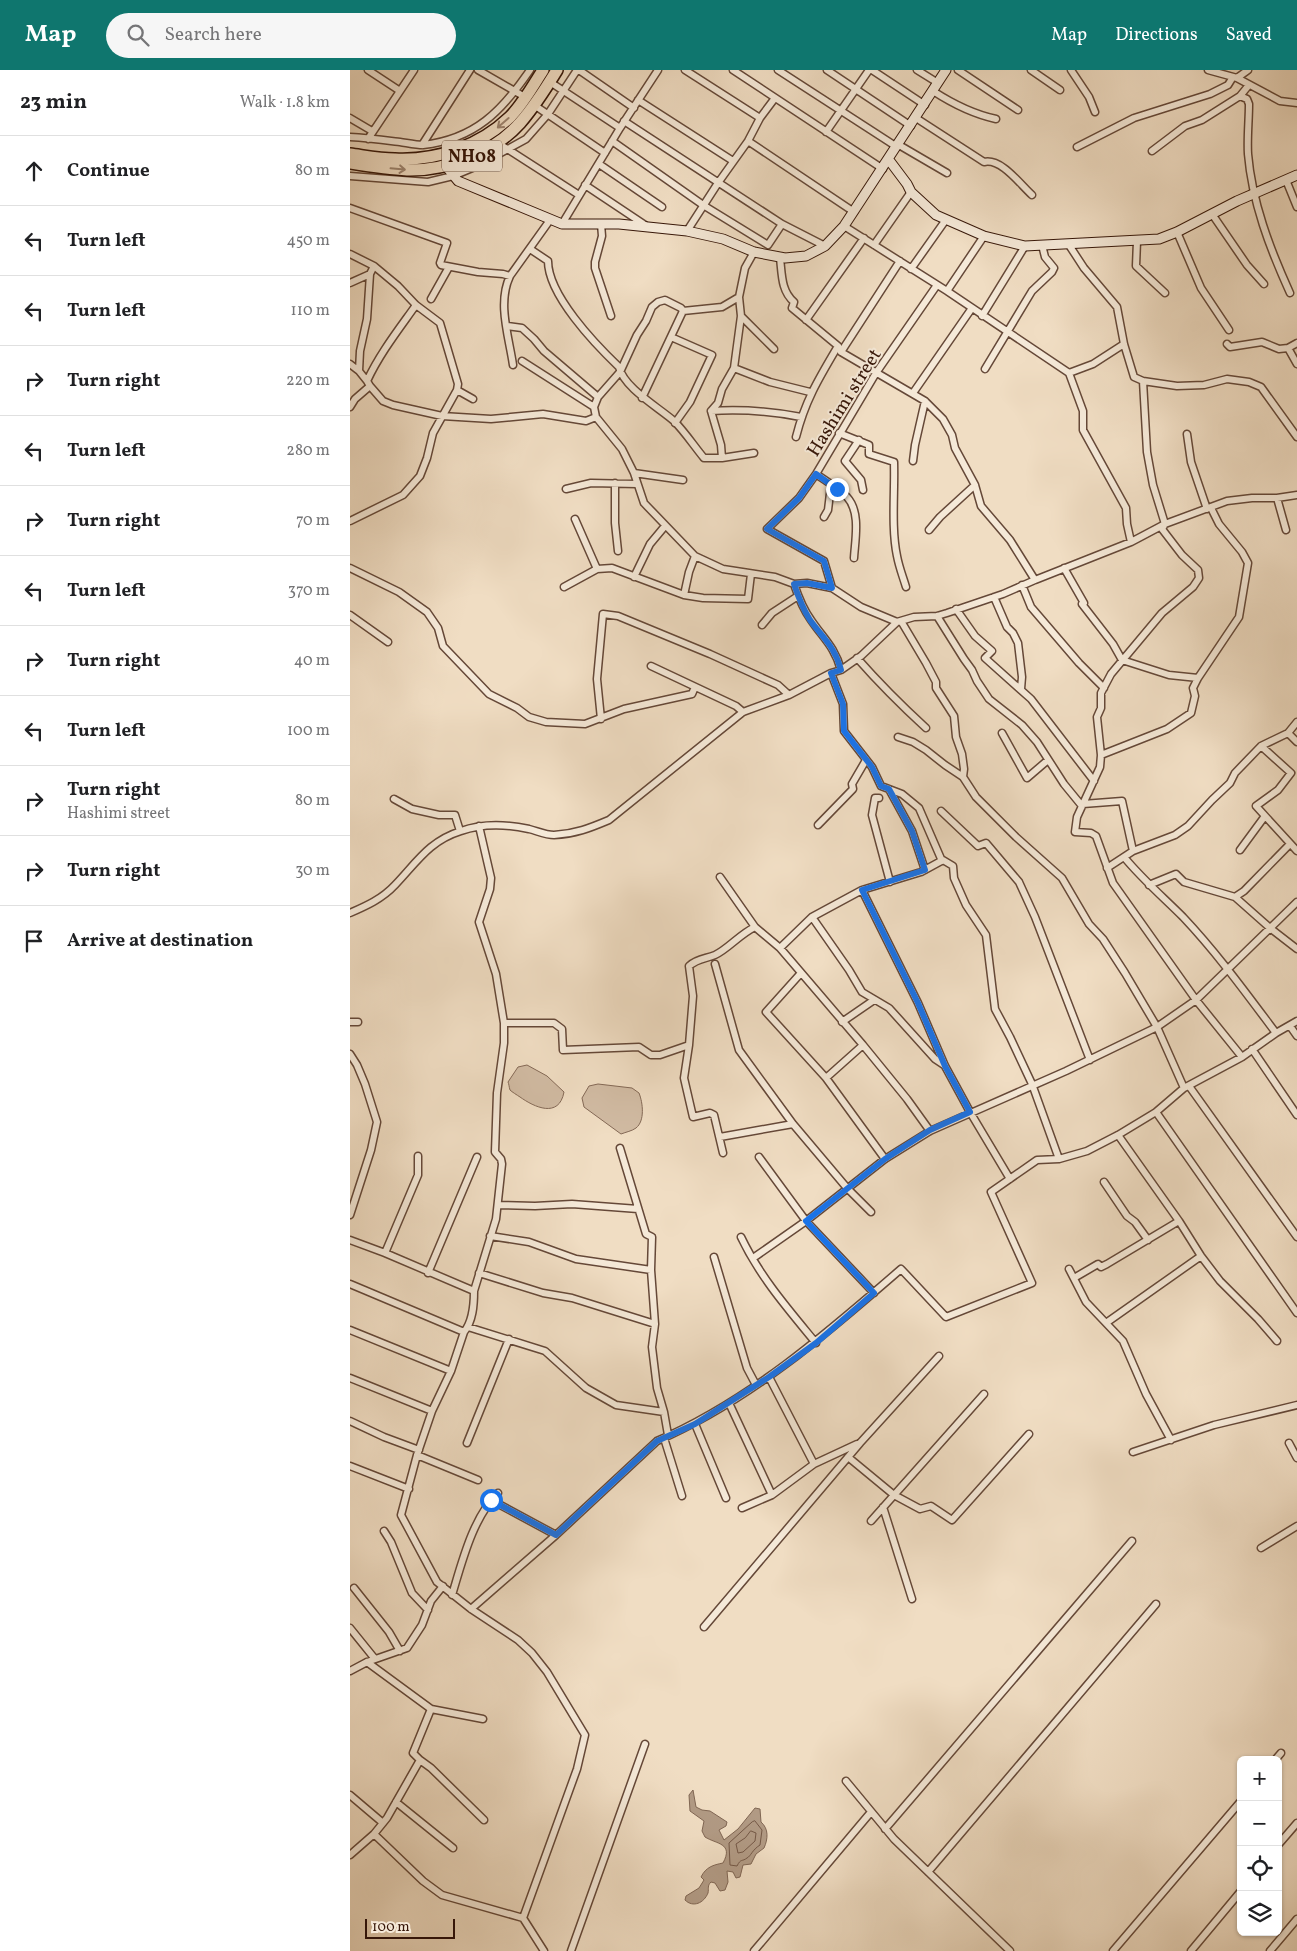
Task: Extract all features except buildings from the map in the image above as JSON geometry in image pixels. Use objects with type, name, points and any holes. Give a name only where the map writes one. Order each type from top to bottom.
[{"type":"highway","name":"NH08","points":[[350,154],[395,159],[427,158],[450,153],[484,137],[511,116],[543,70]]},
{"type":"highway","name":"NH08","points":[[350,163],[408,170],[445,165],[468,158],[498,143],[519,124],[525,98],[550,82],[558,70]]},
{"type":"street","points":[[368,70],[400,91]]},
{"type":"street","points":[[368,139],[414,70]]},
{"type":"street","points":[[422,145],[470,70]]},
{"type":"street","points":[[478,70],[525,98],[605,153]]},
{"type":"street","points":[[525,98],[530,70]]},
{"type":"street","points":[[350,176],[428,182],[453,176],[509,150],[526,139],[548,114],[578,70],[634,108]]},
{"type":"street","points":[[562,224],[578,194],[658,70]]},
{"type":"street","points":[[686,70],[760,118]]},
{"type":"street","points":[[733,70],[883,169]]},
{"type":"street","points":[[778,70],[898,146],[947,173]]},
{"type":"street","points":[[827,70],[856,89],[984,162],[993,161],[1002,165],[1032,195]]},
{"type":"street","points":[[826,132],[870,70],[924,105]]},
{"type":"street","points":[[917,70],[952,103],[974,113],[996,119]]},
{"type":"street","points":[[445,165],[458,181],[562,224],[645,226],[687,230],[724,239],[754,252],[780,258],[806,256],[825,246],[844,226],[889,160],[946,70]]},
{"type":"street","points":[[958,70],[1018,110]]},
{"type":"street","points":[[1031,70],[1060,90]]},
{"type":"street","points":[[1072,70],[1089,97],[1095,112]]},
{"type":"street","points":[[1208,70],[1235,78],[1280,101],[1297,103]]},
{"type":"street","points":[[1077,147],[1134,118],[1210,94],[1228,85],[1248,70]]},
{"type":"street","points":[[550,82],[620,128]]},
{"type":"street","points":[[1152,151],[1185,126],[1202,120],[1240,96],[1249,85]]},
{"type":"street","points":[[1240,96],[1247,99],[1249,104],[1248,153],[1254,194],[1270,246],[1290,293]]},
{"type":"street","points":[[350,137],[422,145],[455,137],[477,128],[496,113],[525,98]]},
{"type":"street","points":[[687,230],[775,98]]},
{"type":"street","points":[[638,100],[733,161]]},
{"type":"street","points":[[350,118],[372,131]]},
{"type":"street","points":[[624,121],[782,224],[825,246]]},
{"type":"street","points":[[612,141],[703,205],[768,245],[782,224]]},
{"type":"street","points":[[748,141],[854,212]]},
{"type":"street","points":[[498,143],[578,194]]},
{"type":"street","points":[[889,160],[911,192],[945,221],[984,236],[1025,246],[1159,239],[1297,175]]},
{"type":"street","points":[[599,164],[662,207]]},
{"type":"street","points":[[1286,180],[1297,207]]},
{"type":"street","points":[[585,185],[645,226]]},
{"type":"street","points":[[874,245],[911,192]]},
{"type":"street","points":[[350,208],[447,243],[440,263],[449,267],[510,276]]},
{"type":"street","points":[[1212,214],[1247,265],[1264,284]]},
{"type":"street","points":[[513,365],[504,306],[506,285],[510,276],[550,220]]},
{"type":"street","points":[[912,269],[945,221]]},
{"type":"street","points":[[601,224],[602,236],[595,268],[611,316]]},
{"type":"street","points":[[844,226],[937,285],[948,290],[982,316],[1069,373],[1083,411],[1083,430],[1126,508],[1126,524],[1131,542]]},
{"type":"street","points":[[1177,232],[1201,288],[1229,330]]},
{"type":"street","points":[[948,290],[984,236]]},
{"type":"street","points":[[806,320],[864,238]]},
{"type":"street","points":[[1137,241],[1136,266],[1165,293]]},
{"type":"street","points":[[985,369],[992,360],[1006,331],[1032,291],[1054,268],[1045,257],[1042,245]]},
{"type":"street","points":[[1069,245],[1084,268],[1117,307],[1124,344],[1134,377],[1143,381],[1177,386],[1204,385],[1227,379],[1249,382],[1261,387],[1297,437]]},
{"type":"street","points":[[982,316],[1025,246]]},
{"type":"street","points":[[530,249],[548,261],[548,271],[576,322],[619,367],[620,372],[642,398],[656,406],[675,423],[704,458],[722,458],[754,453]]},
{"type":"street","points":[[711,411],[718,403],[722,388],[734,368],[741,316],[738,297],[745,268],[754,252]]},
{"type":"street","points":[[350,254],[374,266],[398,286],[416,305],[442,325],[457,377],[457,390],[433,433],[420,476],[403,495],[350,521]]},
{"type":"street","points":[[780,258],[782,280],[786,295],[794,302],[792,308],[840,349],[876,373],[925,400],[943,419],[952,435],[955,448],[975,485],[981,506],[1010,540],[1034,580]]},
{"type":"street","points":[[796,438],[810,392],[900,261]]},
{"type":"street","points":[[359,371],[360,351],[367,318],[370,274],[374,266]]},
{"type":"street","points":[[431,299],[449,267]]},
{"type":"street","points":[[350,283],[370,274]]},
{"type":"street","name":"Hashimi street","points":[[832,588],[824,561],[767,529],[799,498],[816,474],[876,373],[937,285]]},
{"type":"street","points":[[682,311],[722,307],[738,297]]},
{"type":"street","points":[[682,311],[681,308],[665,300],[658,302],[652,307],[620,372],[598,398],[594,407],[596,417],[622,449],[634,473],[644,503],[695,556],[723,569],[776,577],[794,584],[807,583],[832,588],[861,607],[899,622],[926,663],[936,682],[936,688],[954,716],[956,737],[962,754],[963,777]]},
{"type":"street","points":[[350,407],[354,399],[368,383],[384,350],[416,305]]},
{"type":"street","points":[[913,393],[972,308]]},
{"type":"street","points":[[642,398],[682,311]]},
{"type":"street","points":[[741,316],[774,349]]},
{"type":"street","points":[[507,326],[522,328],[534,338],[544,352],[598,398]]},
{"type":"street","points":[[671,337],[712,355],[690,402],[675,423]]},
{"type":"street","points":[[1227,344],[1230,347],[1262,342],[1279,349],[1288,348],[1297,343]]},
{"type":"street","points":[[1069,373],[1094,364],[1124,344]]},
{"type":"street","points":[[1288,348],[1297,364]]},
{"type":"street","points":[[522,361],[594,407]]},
{"type":"street","points":[[350,364],[359,371],[383,401],[442,416],[492,419],[544,414],[586,421],[596,417]]},
{"type":"street","points":[[734,368],[779,385],[810,392]]},
{"type":"street","points":[[1143,381],[1147,452],[1153,485],[1165,524],[1162,529],[1176,548],[1198,570],[1198,578],[1193,587],[1162,613],[1122,660],[1111,674],[1101,693],[1101,708],[1097,717],[1101,755],[1100,767],[1077,817],[1075,832],[1092,833],[1096,836],[1113,883],[1196,1000],[1242,1057]]},
{"type":"street","points":[[457,390],[474,398]]},
{"type":"street","points":[[913,461],[925,400]]},
{"type":"street","points":[[711,411],[734,409],[768,411],[801,417]]},
{"type":"street","points":[[711,411],[721,445],[722,458]]},
{"type":"street","points":[[839,434],[869,445],[869,454],[894,462],[893,480],[895,486],[894,509],[897,556],[906,587]]},
{"type":"street","points":[[1101,755],[1168,729],[1191,713],[1195,696],[1193,688],[1198,678],[1239,617],[1248,563],[1209,508],[1191,462],[1187,434]]},
{"type":"street","points":[[859,440],[846,461],[862,480],[863,490]]},
{"type":"street","points":[[634,473],[683,480]]},
{"type":"street","points":[[816,474],[849,499],[856,526],[854,558]]},
{"type":"street","points":[[566,489],[591,483],[637,484]]},
{"type":"street","points":[[615,483],[615,523],[618,551]]},
{"type":"street","points":[[824,517],[828,510],[832,485]]},
{"type":"street","points":[[929,530],[940,517],[975,485]]},
{"type":"street","points":[[350,913],[370,905],[394,887],[431,845],[460,831],[479,826],[496,825],[526,828],[552,835],[585,831],[609,820],[743,712],[789,695],[831,673],[841,670],[899,622],[914,617],[937,616],[994,597],[1131,542],[1165,524],[1227,501],[1297,495]]},
{"type":"street","points":[[1277,498],[1286,530]]},
{"type":"street","points":[[575,519],[597,569]]},
{"type":"street","points":[[634,577],[650,544],[665,526]]},
{"type":"street","points":[[684,595],[695,556]]},
{"type":"street","points":[[350,568],[399,592],[427,612],[438,628],[443,646],[488,694],[517,708],[529,717],[546,722],[585,724],[624,709],[692,694],[695,687]]},
{"type":"street","points":[[564,587],[597,569],[612,568],[684,595],[703,598],[748,598],[751,574]]},
{"type":"street","points":[[1064,568],[1084,603],[1082,604],[1113,644],[1122,660],[1169,675],[1198,678]]},
{"type":"street","points":[[794,584],[810,619],[828,641],[837,656],[841,670]]},
{"type":"street","points":[[1022,585],[1031,606],[1079,663],[1104,688]]},
{"type":"street","points":[[762,625],[772,613],[798,596]]},
{"type":"street","points":[[994,597],[1007,627],[1013,633],[1018,643],[1022,677],[1021,689]]},
{"type":"street","points":[[956,609],[975,636],[992,651],[985,658],[1021,689],[1053,725],[1094,781]]},
{"type":"street","points":[[601,719],[597,696],[597,679],[603,614],[618,616],[710,654],[778,686],[789,695]]},
{"type":"street","points":[[350,615],[388,642]]},
{"type":"street","points":[[937,616],[989,699],[1022,725],[1036,742],[1064,784],[1082,805]]},
{"type":"street","points":[[857,658],[881,686],[926,728]]},
{"type":"street","points":[[651,666],[736,706],[743,712]]},
{"type":"street","points":[[831,673],[843,704],[844,731],[866,760],[881,786],[902,794],[919,808],[942,861]]},
{"type":"street","points":[[1107,868],[1133,851],[1175,834],[1188,826],[1230,783],[1235,773],[1261,746],[1288,732],[1297,722]]},
{"type":"street","points":[[1288,732],[1297,742]]},
{"type":"street","points":[[1002,733],[1027,778],[1048,760]]},
{"type":"street","points":[[898,737],[913,742],[963,777],[976,797],[1016,837],[1062,878],[1089,924],[1103,939],[1121,966],[1156,1027],[1186,1087],[1297,1237]]},
{"type":"street","points":[[1261,746],[1291,773],[1278,790],[1256,806],[1297,851]]},
{"type":"street","points":[[818,825],[853,789],[852,784],[866,760]]},
{"type":"street","points":[[889,789],[912,831],[925,870]]},
{"type":"street","points":[[879,798],[875,798],[872,815],[890,882]]},
{"type":"street","points":[[394,799],[412,809],[455,815],[460,831]]},
{"type":"street","points":[[1082,805],[1122,801],[1133,851]]},
{"type":"street","points":[[941,810],[978,846],[986,843],[1019,882],[1049,950],[1090,1060]]},
{"type":"street","points":[[1240,850],[1265,816]]},
{"type":"street","points":[[479,826],[491,878],[490,888],[479,922],[496,974],[504,1023],[504,1043],[497,1093],[495,1152],[501,1159],[502,1164],[498,1205],[474,1292],[474,1306],[451,1371],[432,1411],[418,1452],[401,1515],[437,1582],[471,1610],[518,1640],[532,1652],[552,1678],[585,1734],[577,1770],[523,1918]]},
{"type":"street","points":[[1235,898],[1290,844]]},
{"type":"street","points":[[1124,857],[1182,917],[1228,969],[1276,1033]]},
{"type":"street","points":[[780,948],[812,917],[862,890],[925,870],[943,860],[953,866],[954,878],[966,904],[986,936],[995,1009],[1032,1084],[1059,1159]]},
{"type":"street","points":[[1149,884],[1176,874],[1184,882],[1235,898],[1297,949]]},
{"type":"street","points":[[720,877],[755,926],[780,948],[907,1099],[930,1130]]},
{"type":"street","points":[[862,890],[918,1003],[945,1066],[1010,1179]]},
{"type":"street","points":[[756,1256],[806,1221],[885,1159],[930,1130],[1090,1060],[1156,1027],[1196,1000],[1297,902]]},
{"type":"street","points":[[812,917],[862,992],[889,1008],[935,1059],[945,1066]]},
{"type":"street","points":[[723,1154],[716,1119],[712,1113],[696,1118],[692,1115],[684,1078],[693,996],[689,966],[696,960],[716,955],[743,932],[755,926]]},
{"type":"street","points":[[716,964],[739,1050],[793,1124],[871,1212]]},
{"type":"street","points":[[801,973],[766,1012],[826,1078],[885,1159]]},
{"type":"street","points":[[842,1022],[874,1000]]},
{"type":"street","points":[[471,1610],[556,1535],[657,1441],[695,1424],[769,1377],[816,1343],[901,1269],[946,1317],[1032,1283],[991,1192],[1037,1160],[1059,1159],[1087,1151],[1118,1135],[1156,1112],[1186,1087],[1242,1057],[1297,1021]]},
{"type":"street","points":[[350,1022],[358,1022]]},
{"type":"street","points":[[504,1023],[554,1022],[562,1028],[563,1050],[639,1047],[651,1055],[660,1055],[689,1045]]},
{"type":"street","points":[[1290,1026],[1297,1036]]},
{"type":"street","points":[[826,1078],[862,1045]]},
{"type":"street","points":[[1252,1049],[1297,1115]]},
{"type":"street","points":[[350,1054],[365,1084],[377,1122],[371,1150],[350,1215]]},
{"type":"street","points":[[1156,1112],[1297,1313]]},
{"type":"street","points":[[720,1136],[793,1124]]},
{"type":"street","points":[[1118,1135],[1180,1221],[1201,1256],[1220,1281],[1277,1341]]},
{"type":"street","points":[[620,1148],[646,1234],[652,1237],[651,1270],[655,1324],[652,1347],[657,1388],[664,1412],[666,1437],[682,1496]]},
{"type":"street","points":[[384,1253],[418,1175],[418,1156]]},
{"type":"street","points":[[428,1273],[476,1157]]},
{"type":"street","points":[[759,1157],[806,1221],[874,1293]]},
{"type":"street","points":[[1104,1182],[1127,1216],[1148,1240]]},
{"type":"street","points":[[498,1205],[572,1204],[638,1209]]},
{"type":"street","points":[[1074,1278],[1098,1264],[1101,1266],[1107,1264],[1180,1221]]},
{"type":"street","points":[[490,1236],[529,1242],[576,1259],[651,1270]]},
{"type":"street","points":[[742,1237],[767,1282],[816,1343]]},
{"type":"street","points":[[350,1240],[474,1292]]},
{"type":"street","points":[[1106,1323],[1201,1256]]},
{"type":"street","points":[[714,1257],[747,1368],[756,1385]]},
{"type":"street","points":[[1069,1269],[1075,1284],[1086,1302],[1123,1341],[1146,1394],[1170,1440]]},
{"type":"street","points":[[479,1273],[543,1293],[572,1298],[655,1324]]},
{"type":"street","points":[[350,1284],[466,1329],[509,1339],[545,1351],[586,1388],[616,1405],[664,1412]]},
{"type":"street","points":[[350,1330],[451,1371]]},
{"type":"street","points":[[467,1443],[509,1339]]},
{"type":"street","points":[[704,1627],[860,1443],[939,1356]]},
{"type":"street","points":[[769,1377],[814,1464]]},
{"type":"street","points":[[350,1378],[432,1411]]},
{"type":"street","points":[[871,1522],[984,1394]]},
{"type":"street","points":[[729,1403],[772,1495]]},
{"type":"street","points":[[1133,1452],[1214,1425],[1297,1406]]},
{"type":"street","points":[[350,1421],[478,1480]]},
{"type":"street","points":[[695,1424],[726,1498]]},
{"type":"street","points":[[848,1457],[894,1495],[920,1509],[931,1506],[950,1520],[955,1519],[1029,1434]]},
{"type":"street","points":[[742,1508],[772,1495],[814,1464],[860,1443]]},
{"type":"street","points":[[1289,1443],[1297,1458]]},
{"type":"street","points":[[350,1466],[409,1490]]},
{"type":"street","points":[[452,1595],[468,1544],[491,1500],[498,1493]]},
{"type":"street","points":[[491,1500],[556,1535]]},
{"type":"street","points":[[883,1508],[912,1598]]},
{"type":"street","points":[[1261,1548],[1297,1526]]},
{"type":"street","points":[[384,1531],[391,1542],[412,1593],[428,1610]]},
{"type":"street","points":[[885,1829],[1132,1541]]},
{"type":"street","points":[[350,1671],[367,1662],[406,1648],[422,1625],[431,1601],[443,1586]]},
{"type":"street","points":[[354,1588],[389,1632],[400,1651]]},
{"type":"street","points":[[928,1872],[1156,1604]]},
{"type":"street","points":[[350,1628],[375,1659]]},
{"type":"street","points":[[367,1662],[431,1709],[483,1719]]},
{"type":"street","points":[[431,1709],[413,1753],[484,1820]]},
{"type":"street","points":[[572,1951],[645,1744]]},
{"type":"street","points":[[350,1855],[374,1834],[383,1823],[420,1760]]},
{"type":"street","points":[[846,1781],[885,1829],[1010,1951]]},
{"type":"street","points":[[350,1794],[383,1823]]},
{"type":"street","points":[[396,1802],[453,1848]]},
{"type":"street","points":[[1113,1951],[1237,1806]]},
{"type":"street","points":[[754,1951],[872,1812]]},
{"type":"street","points":[[1282,1841],[1297,1823]]},
{"type":"street","points":[[374,1834],[423,1881],[442,1895],[523,1918],[544,1951]]},
{"type":"street","points":[[1191,1951],[1237,1896]]},
{"type":"street","points":[[1270,1951],[1297,1919]]},
{"type":"shaded area","points":[[527,1065],[547,1076],[564,1092],[557,1106],[552,1108],[539,1107],[510,1090],[508,1082],[518,1067]]},
{"type":"shaded area","points":[[598,1084],[632,1088],[639,1093],[642,1116],[636,1128],[621,1134],[584,1107],[582,1098],[589,1086]]},
{"type":"water","points":[[693,1790],[696,1807],[710,1811],[727,1822],[726,1826],[719,1830],[724,1840],[738,1829],[755,1808],[760,1809],[761,1822],[767,1834],[764,1848],[756,1854],[751,1864],[743,1865],[740,1877],[736,1878],[733,1872],[727,1871],[728,1882],[725,1890],[720,1891],[715,1883],[711,1882],[704,1899],[701,1902],[691,1904],[685,1900],[686,1896],[699,1888],[704,1880],[701,1877],[708,1869],[723,1863],[726,1856],[725,1848],[722,1845],[705,1837],[702,1831],[704,1821],[690,1811],[689,1795]]},
{"type":"route","points":[[491,1500],[556,1535],[657,1441],[695,1424],[769,1377],[816,1343],[874,1293],[806,1221],[885,1159],[930,1130],[970,1112],[945,1066],[918,1003],[862,890],[925,870],[909,824],[889,789],[881,786],[872,772],[872,767],[844,731],[843,704],[831,673],[841,670],[837,656],[828,641],[810,619],[794,584],[807,583],[832,588],[824,561],[767,529],[799,498],[816,474],[837,489]]}]
